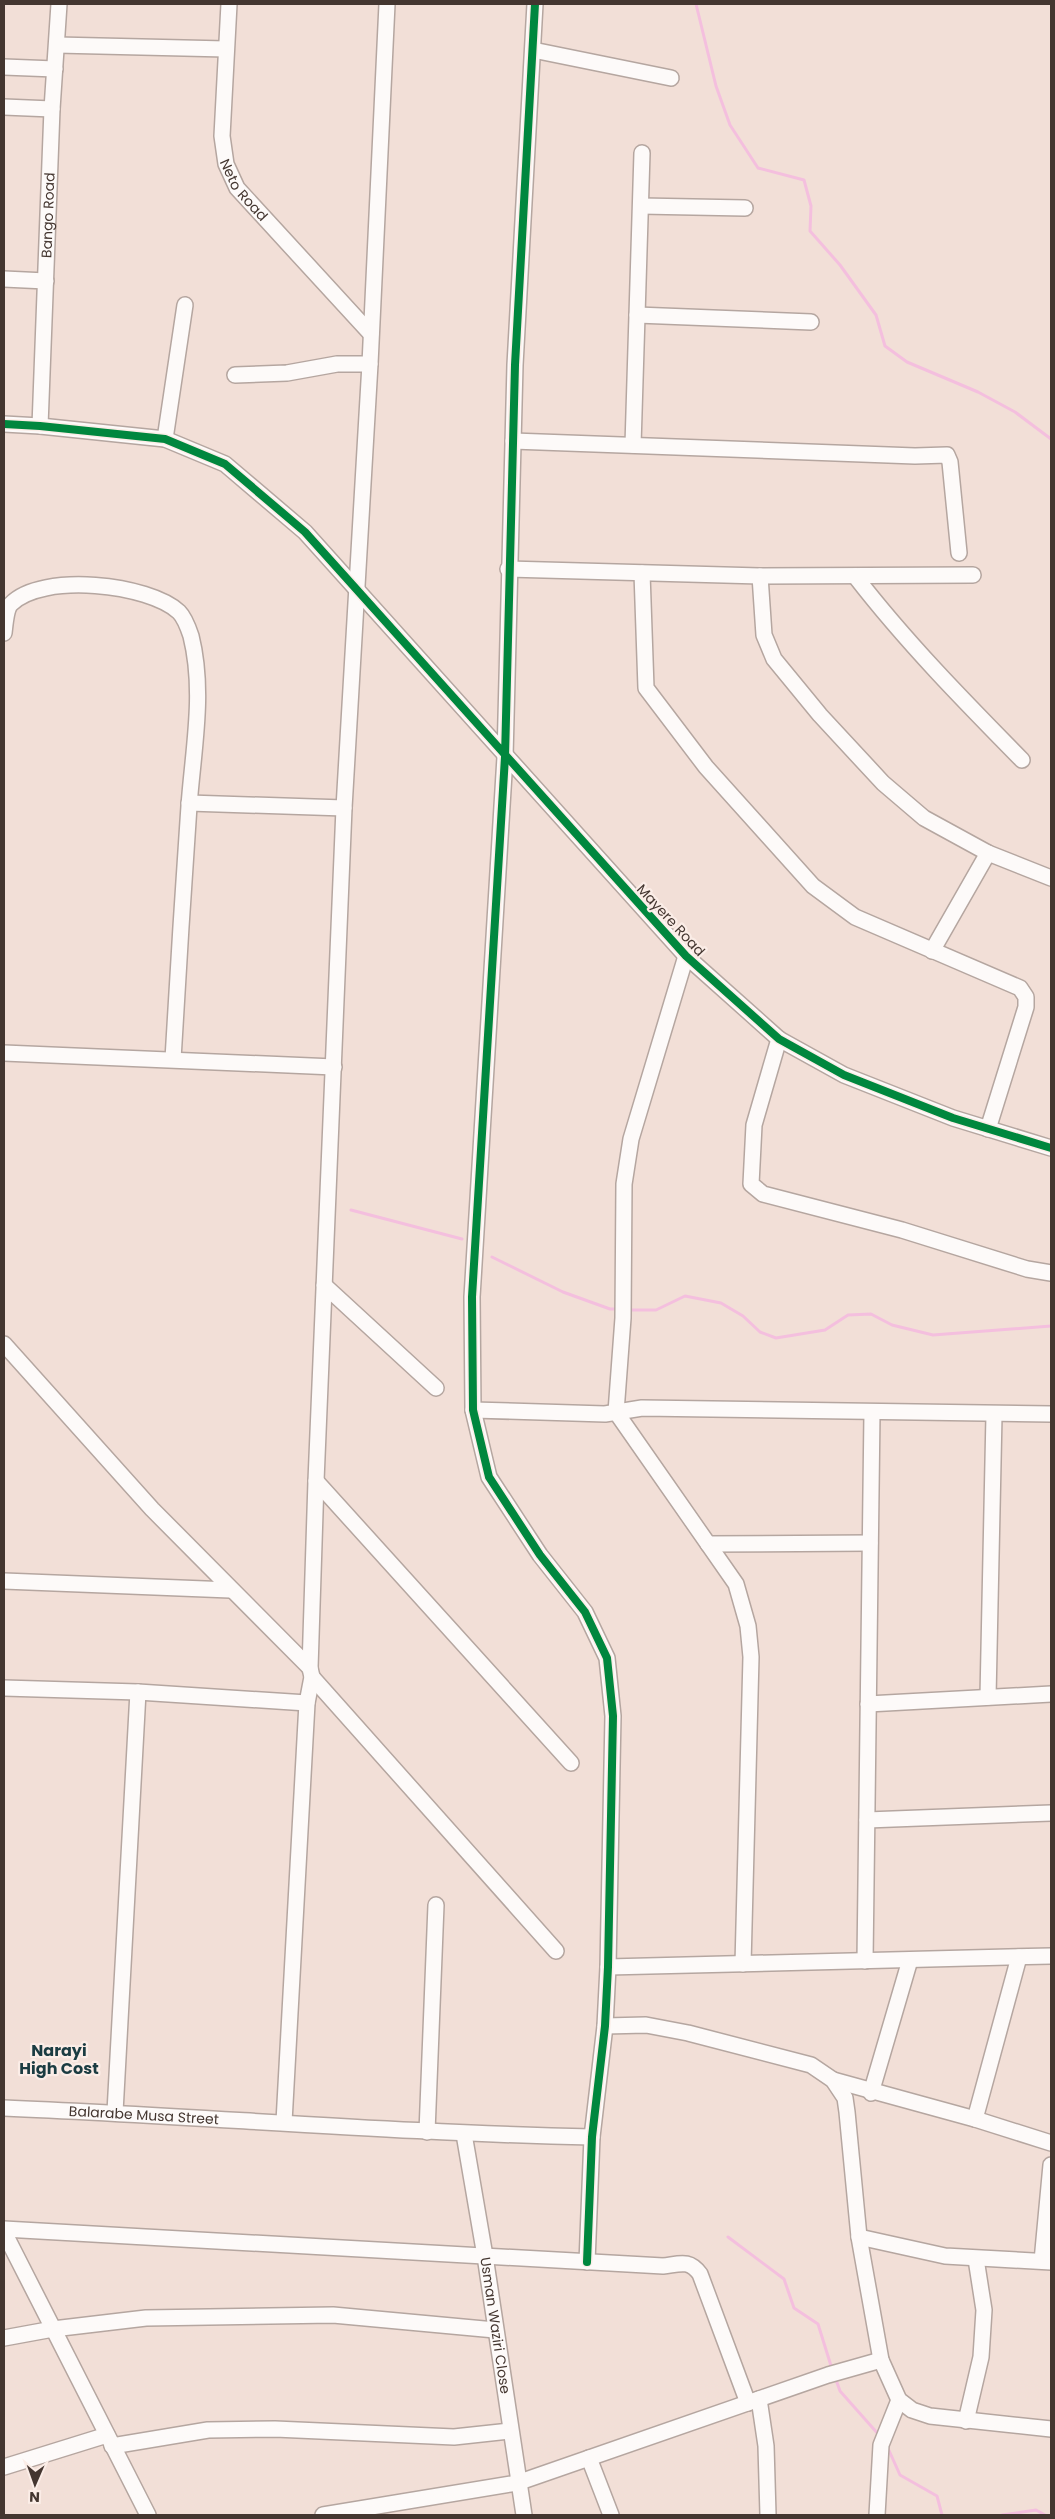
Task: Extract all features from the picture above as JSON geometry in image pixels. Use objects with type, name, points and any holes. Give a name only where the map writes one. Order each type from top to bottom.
[{"type":"street","name":"Bango Road","points":[[40,426],[52,109],[59,4]]},
{"type":"street","name":"Neto Road","points":[[229,4],[222,136],[226,164],[237,188],[371,334]]},
{"type":"street","points":[[284,2122],[307,1703],[311,1672],[316,1481],[344,808],[370,364],[387,4]]},
{"type":"street","points":[[535,4],[520,246],[508,569],[505,757],[472,1297],[474,1410],[489,1477],[540,1555],[585,1612],[607,1658],[613,1716],[608,1967],[605,2026],[592,2137],[587,2262]]},
{"type":"street","points":[[57,45],[226,49]]},
{"type":"street","points":[[533,50],[671,78]]},
{"type":"street","points":[[4,67],[55,69]]},
{"type":"street","points":[[4,107],[52,109]]},
{"type":"street","points":[[633,445],[642,154]]},
{"type":"street","points":[[641,206],[745,208]]},
{"type":"street","points":[[4,278],[46,281]]},
{"type":"street","points":[[165,439],[185,305]]},
{"type":"street","points":[[637,314],[811,322]]},
{"type":"street","points":[[235,376],[288,373],[337,364],[370,364]]},
{"type":"street","name":"Mayere Road","points":[[4,424],[165,439],[225,464],[304,532],[686,956],[779,1039],[844,1075],[952,1118],[1051,1148]]},
{"type":"street","points":[[513,442],[915,456],[947,455],[950,462],[959,553]]},
{"type":"street","points":[[508,569],[760,576],[973,575]]},
{"type":"street","points":[[642,573],[646,688],[706,767],[814,886],[855,917],[1020,988],[1026,997],[1026,1007],[988,1129]]},
{"type":"street","points":[[760,576],[764,635],[774,659],[820,715],[883,783],[924,818],[988,853],[1051,878]]},
{"type":"street","points":[[855,576],[876,603],[954,691],[1022,760]]},
{"type":"street","points":[[4,633],[10,605],[24,593],[64,585],[116,588],[157,598],[180,613],[191,635],[197,691],[197,727],[189,803],[173,1059]]},
{"type":"street","points":[[189,803],[344,808]]},
{"type":"street","points":[[932,951],[988,853]]},
{"type":"street","points":[[686,956],[631,1139],[624,1184],[624,1318],[616,1412],[736,1584],[748,1626],[751,1657],[743,1964]]},
{"type":"street","points":[[779,1039],[754,1125],[751,1184],[763,1194],[902,1230],[1027,1269],[1051,1273]]},
{"type":"street","points":[[4,1053],[334,1067]]},
{"type":"street","points":[[324,1285],[436,1388]]},
{"type":"street","points":[[4,1344],[152,1509],[311,1672],[556,1951]]},
{"type":"street","points":[[474,1410],[616,1412],[642,1408],[994,1415],[1051,1414]]},
{"type":"street","points":[[865,1961],[872,1413]]},
{"type":"street","points":[[988,1697],[994,1415]]},
{"type":"street","points":[[316,1481],[571,1763]]},
{"type":"street","points":[[708,1544],[870,1543]]},
{"type":"street","points":[[4,1581],[230,1590]]},
{"type":"street","points":[[4,1688],[138,1692],[307,1703]]},
{"type":"street","points":[[115,2112],[138,1692]]},
{"type":"street","points":[[868,1704],[1051,1694]]},
{"type":"street","points":[[867,1820],[1051,1813]]},
{"type":"street","points":[[427,2132],[436,1905]]},
{"type":"street","points":[[608,1967],[1051,1956]]},
{"type":"street","points":[[975,2119],[1019,1957]]},
{"type":"street","points":[[867,2091],[910,1960]]},
{"type":"street","points":[[605,2026],[646,2025],[688,2033],[811,2065],[833,2080],[867,2091],[975,2119],[1051,2143]]},
{"type":"street","points":[[833,2080],[845,2098],[859,2237],[881,2360],[899,2400],[912,2410],[930,2416],[1051,2429]]},
{"type":"street","points":[[845,2098],[867,2091]]},
{"type":"street","name":"Balarabe Musa Street","points":[[4,2108],[115,2112],[464,2134],[592,2137]]},
{"type":"street","name":"Usman Waziri Close","points":[[464,2134],[517,2483],[524,2515]]},
{"type":"street","points":[[859,2237],[945,2256],[1046,2261],[1051,2165]]},
{"type":"street","points":[[148,2515],[52,2329],[4,2230],[663,2266],[687,2263],[694,2265],[700,2274],[753,2401],[766,2446],[768,2515]]},
{"type":"street","points":[[966,2421],[982,2347],[984,2310],[976,2259]]},
{"type":"street","points":[[4,2338],[52,2329],[146,2318],[333,2315],[495,2330]]},
{"type":"street","points":[[323,2515],[517,2483],[753,2401],[881,2360]]},
{"type":"street","points":[[877,2515],[883,2440],[899,2400]]},
{"type":"street","points":[[4,2468],[109,2440],[208,2430],[275,2429],[454,2437],[510,2431]]},
{"type":"street","points":[[589,2458],[611,2515]]},
{"type":"waterway","points":[[696,4],[716,86],[730,125],[758,168],[804,180],[811,206],[810,231],[840,265],[876,315],[885,346],[907,362],[978,392],[1015,412],[1051,439]]},
{"type":"waterway","points":[[351,1210],[462,1239]]},
{"type":"waterway","points":[[492,1257],[563,1292],[610,1309],[618,1309]]},
{"type":"waterway","points":[[626,1310],[656,1310],[685,1296],[721,1303],[743,1316],[760,1332],[776,1338],[825,1330],[848,1315],[871,1314],[892,1325],[933,1335],[1051,1326]]},
{"type":"waterway","points":[[728,2237],[784,2279],[794,2308],[818,2324],[832,2369]]},
{"type":"waterway","points":[[835,2377],[840,2391],[879,2435]]},
{"type":"waterway","points":[[887,2446],[900,2475],[937,2496],[942,2515]]},
{"type":"waterway","points":[[1002,2515],[1036,2510],[1045,2515]]},
{"type":"cycle path","points":[[535,4],[515,365],[505,757],[472,1297],[473,1410],[489,1477],[540,1555],[585,1612],[607,1658],[613,1716],[608,1967],[605,2026],[592,2137],[587,2262]]},
{"type":"cycle path","points":[[4,424],[165,439],[225,464],[305,532],[686,956],[779,1039],[844,1075],[953,1118],[1051,1148]]},
{"type":"district","name":"Narayi High Cost","points":[[59,2059]]}]
